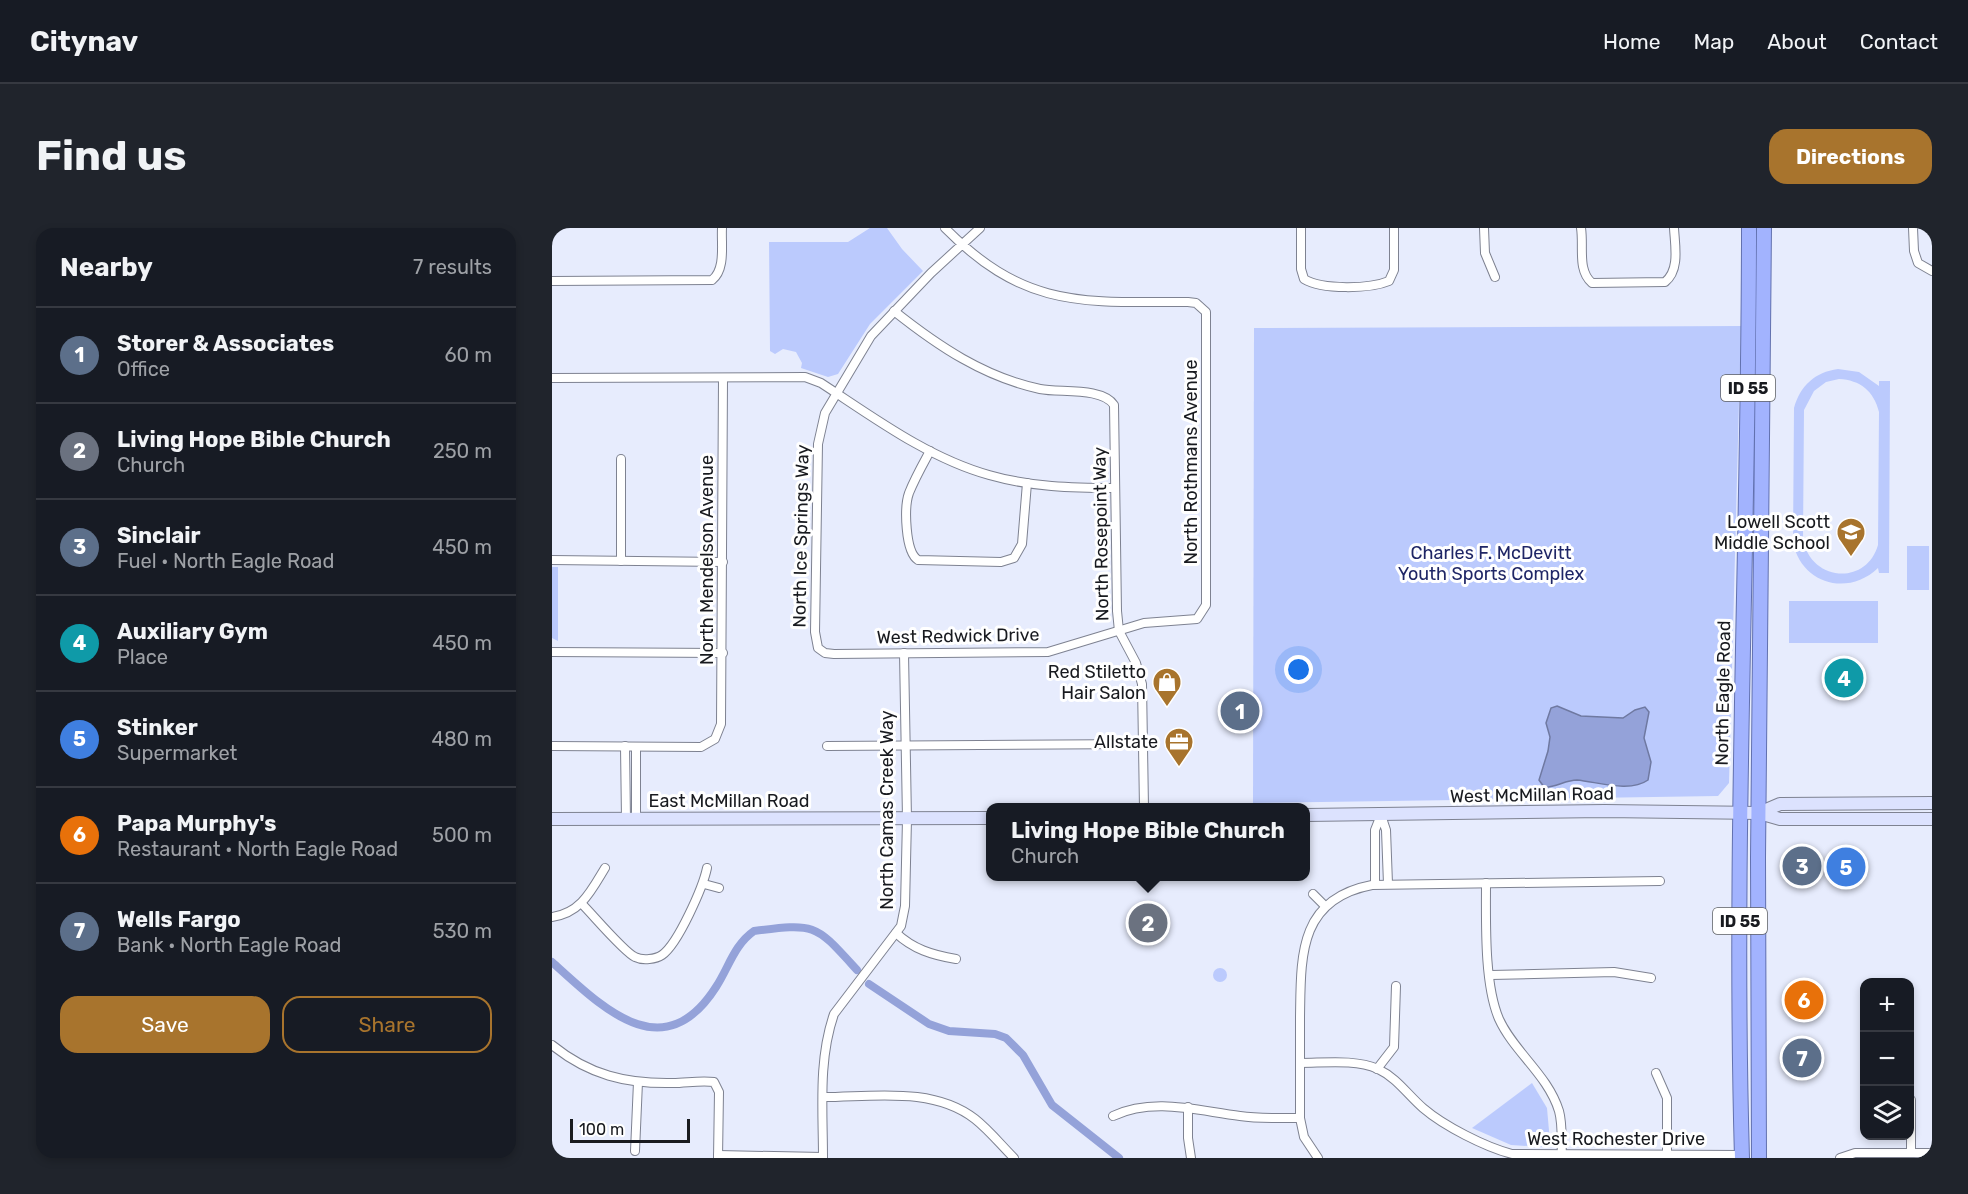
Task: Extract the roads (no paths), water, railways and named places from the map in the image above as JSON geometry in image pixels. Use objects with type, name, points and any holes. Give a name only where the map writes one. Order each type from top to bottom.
[{"type":"highway","name":"North Eagle Road","points":[[1742,1157],[1739,1102],[1739,813],[1749,228]]},
{"type":"highway","points":[[1757,228],[1757,289],[1763,298]]},
{"type":"highway","name":"North Eagle Road","points":[[1759,1158],[1759,813],[1764,228]]},
{"type":"main road","name":"West McMillan Road","points":[[1759,813],[1780,804],[1932,803]]},
{"type":"main road","name":"West McMillan Road","points":[[1310,815],[1605,811],[1759,813],[1780,819],[1932,819]]},
{"type":"main road","points":[[907,819],[986,818]]},
{"type":"main road","name":"East McMillan Road","points":[[552,819],[907,819]]},
{"type":"street","points":[[552,281],[705,282],[717,276],[721,264],[722,228]]},
{"type":"street","points":[[945,228],[962,245]]},
{"type":"street","name":"North Ice Springs Way","points":[[820,650],[815,638],[819,444],[825,413],[871,336],[980,228]]},
{"type":"street","points":[[1301,228],[1301,269],[1305,279],[1315,286],[1378,286],[1389,281],[1394,270],[1394,228]]},
{"type":"street","points":[[1484,228],[1485,253],[1495,277]]},
{"type":"street","points":[[1581,228],[1582,268],[1585,277],[1592,283],[1665,282],[1672,276],[1675,267],[1674,228]]},
{"type":"street","points":[[1913,228],[1914,251],[1918,263],[1932,271]]},
{"type":"street","name":"North Rothmans Avenue","points":[[962,245],[999,274],[1046,294],[1090,302],[1188,302],[1203,308],[1208,318],[1207,585],[1206,605],[1201,616]]},
{"type":"street","name":"North Rosepoint Way","points":[[894,311],[965,361],[994,375],[1041,389],[1098,394],[1110,399],[1116,412],[1117,611],[1119,631],[1140,673],[1144,803]]},
{"type":"street","points":[[552,378],[805,378],[821,383],[930,450],[988,475],[1070,489],[1115,488]]},
{"type":"street","name":"North Mendelson Avenue","points":[[636,747],[701,747],[715,739],[721,724],[723,379]]},
{"type":"street","points":[[930,450],[908,499],[908,545],[913,557],[926,562],[1001,562],[1018,554],[1022,544],[1027,483]]},
{"type":"street","points":[[621,459],[621,561]]},
{"type":"street","points":[[552,560],[723,561]]},
{"type":"street","name":"West Redwick Drive","points":[[820,650],[829,654],[1048,652],[1150,622],[1192,621],[1201,616]]},
{"type":"street","points":[[554,651],[723,653]]},
{"type":"street","name":"North Camas Creek Way","points":[[823,1157],[824,1055],[834,1014],[901,926],[905,906],[907,819],[904,653]]},
{"type":"street","points":[[827,746],[1143,744]]},
{"type":"street","points":[[552,746],[636,747],[631,819]]},
{"type":"street","points":[[625,746],[631,819]]},
{"type":"street","points":[[1381,815],[1386,830],[1388,884]]},
{"type":"street","points":[[1375,885],[1375,830],[1381,815]]},
{"type":"street","points":[[552,917],[582,904],[605,868]]},
{"type":"street","points":[[582,904],[635,957],[652,959],[664,954],[691,911],[704,884],[707,868]]},
{"type":"street","points":[[1318,1158],[1304,1137],[1300,1118],[1302,951],[1311,925],[1326,906],[1354,889],[1388,884],[1660,881]]},
{"type":"street","points":[[1485,883],[1486,942],[1495,1008],[1502,1025],[1556,1104],[1561,1122],[1562,1156]]},
{"type":"street","points":[[704,884],[719,888]]},
{"type":"street","points":[[1313,894],[1326,906]]},
{"type":"street","points":[[896,933],[905,942],[929,954],[956,959]]},
{"type":"street","points":[[1491,975],[1614,972],[1651,978]]},
{"type":"street","points":[[1377,1069],[1394,1047],[1396,986]]},
{"type":"street","points":[[552,1045],[592,1072],[618,1080],[714,1082],[719,1092],[718,1156],[823,1157]]},
{"type":"street","name":"West Rochester Drive","points":[[1300,1064],[1359,1064],[1377,1069],[1398,1082],[1429,1113],[1485,1144],[1512,1154],[1742,1157]]},
{"type":"street","points":[[1656,1072],[1667,1098],[1667,1157]]},
{"type":"street","points":[[635,1151],[638,1082]]},
{"type":"street","points":[[823,1097],[904,1096],[930,1099],[951,1105],[975,1119],[1014,1158]]},
{"type":"street","points":[[1113,1116],[1136,1107],[1188,1107],[1253,1118],[1300,1118]]},
{"type":"street","points":[[1188,1107],[1188,1138],[1191,1158]]},
{"type":"street","points":[[1911,1140],[1911,1153]]},
{"type":"street","points":[[1841,1157],[1855,1153],[1932,1153]]},
{"type":"waterway","points":[[552,962],[591,997],[612,1012],[633,1022],[654,1027],[675,1024],[696,1012],[716,987],[741,943],[754,931],[791,927],[813,930],[832,943],[857,970]]},
{"type":"waterway","points":[[869,984],[929,1024],[949,1031],[995,1034],[1006,1038],[1023,1055],[1052,1105],[1119,1158]]},
{"type":"place","name":"Lowell Scott Middle School","points":[[1851,558]]},
{"type":"place","name":"Auxiliary Gym","points":[[1844,678]]},
{"type":"place","name":"Red Stiletto Hair Salon","points":[[1167,708]]},
{"type":"place","name":"Storer & Associates","points":[[1240,711]]},
{"type":"place","name":"Allstate","points":[[1179,768]]},
{"type":"place","name":"Sinclair","points":[[1802,866]]},
{"type":"place","name":"Stinker","points":[[1846,867]]},
{"type":"place","name":"Living Hope Bible Church","points":[[1148,923]]},
{"type":"place","name":"Papa Murphy's","points":[[1804,1000]]},
{"type":"place","name":"Wells Fargo","points":[[1802,1058]]},
{"type":"park label","name":"Charles F. McDevitt Youth Sports Complex","points":[[1491,563]]}]
